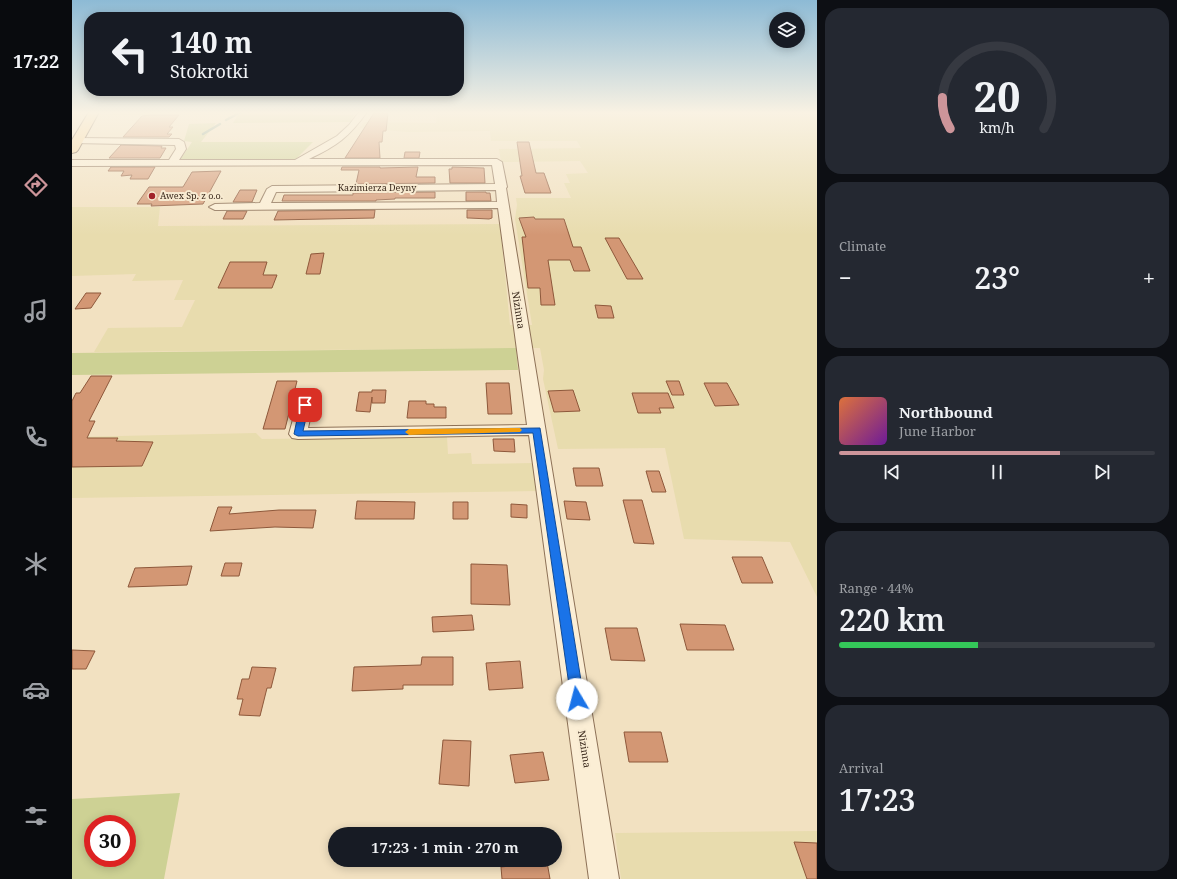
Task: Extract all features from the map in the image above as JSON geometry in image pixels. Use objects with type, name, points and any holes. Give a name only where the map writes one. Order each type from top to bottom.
[{"type":"street","points":[[172,163],[178,153]]},
{"type":"street","points":[[296,162],[313,153]]},
{"type":"street","name":"Nizinna","points":[[72,163],[498,162],[503,205],[604,879]]},
{"type":"street","name":"Kazimierza Deyny","points":[[264,206],[272,189],[502,187]]},
{"type":"street","name":"Kazimierza Deyny","points":[[215,207],[503,205]]},
{"type":"street","points":[[305,405],[298,434],[537,430]]},
{"type":"shaded area","points":[[500,153],[817,153],[817,597],[790,542],[684,539],[665,448],[558,449],[543,379],[544,370],[540,348],[94,352],[108,328],[182,327],[195,300],[174,300],[183,280],[132,281],[136,274],[72,276],[72,207],[160,207],[158,226],[500,224],[510,325],[532,325],[515,219],[517,205],[516,198],[571,198],[564,183],[570,183],[566,174],[588,173],[580,161],[501,162]]},
{"type":"shaded area","points":[[256,433],[262,439],[447,437],[448,454],[471,453],[472,464],[533,463],[538,491],[72,498],[72,437]]},
{"type":"shaded area","points":[[817,831],[817,879],[621,879],[615,833]]},
{"type":"green space","points":[[185,153],[302,153],[294,161],[180,160]]},
{"type":"green space","points":[[516,348],[518,370],[72,375],[72,353]]},
{"type":"green space","points":[[180,793],[164,879],[72,879],[72,799]]},
{"type":"building","points":[[114,153],[163,153],[160,158],[109,158]]},
{"type":"building","points":[[348,153],[380,153],[380,158],[345,158]]},
{"type":"building","points":[[405,153],[420,153],[419,158],[404,158]]},
{"type":"building","points":[[519,153],[531,153],[536,173],[544,173],[551,193],[525,193],[520,176],[522,176]]},
{"type":"building","points":[[111,167],[155,167],[148,179],[130,179],[132,175],[121,176],[124,171],[108,171]]},
{"type":"building","points":[[342,167],[418,167],[416,177],[435,177],[435,183],[356,184],[359,170],[341,170]]},
{"type":"building","points":[[452,167],[484,168],[485,183],[450,183],[449,169],[452,169]]},
{"type":"building","points":[[221,171],[203,204],[151,206],[152,204],[137,204],[149,187],[183,187],[192,172]]},
{"type":"building","points":[[240,190],[257,190],[252,202],[233,202]]},
{"type":"building","points":[[435,192],[435,198],[395,198],[376,201],[282,201],[284,195],[353,195],[353,193]]},
{"type":"building","points":[[466,192],[490,193],[491,201],[466,201]]},
{"type":"building","points":[[375,210],[374,218],[274,220],[278,211]]},
{"type":"building","points":[[467,210],[492,210],[492,218],[467,218]]},
{"type":"building","points":[[227,211],[247,211],[243,219],[223,219]]},
{"type":"building","points":[[534,217],[535,219],[564,219],[573,247],[581,247],[590,271],[574,271],[570,260],[548,260],[555,305],[541,305],[540,288],[528,288],[522,237],[526,237],[519,218]]},
{"type":"building","points":[[605,238],[619,238],[643,279],[627,279]]},
{"type":"building","points":[[324,253],[320,274],[306,274],[311,254]]},
{"type":"building","points":[[230,262],[267,262],[263,275],[277,275],[272,288],[218,288]]},
{"type":"building","points":[[86,293],[101,293],[91,308],[75,309]]},
{"type":"building","points":[[595,305],[611,306],[614,318],[598,318]]},
{"type":"building","points":[[91,376],[112,376],[89,421],[95,421],[87,438],[118,438],[116,441],[153,442],[142,466],[72,467],[72,401],[76,393],[80,393]]},
{"type":"building","points":[[277,381],[297,381],[285,429],[263,429]]},
{"type":"building","points":[[666,381],[679,381],[684,395],[672,395]]},
{"type":"building","points":[[486,383],[509,383],[512,414],[488,414]]},
{"type":"building","points":[[704,383],[727,383],[739,405],[715,406]]},
{"type":"building","points":[[372,390],[386,390],[385,403],[372,403],[372,397],[370,412],[356,411],[359,392],[372,392]]},
{"type":"building","points":[[573,390],[580,411],[554,412],[548,391]]},
{"type":"building","points":[[632,393],[668,393],[674,408],[659,408],[661,413],[638,413]]},
{"type":"building","points":[[409,401],[426,401],[426,404],[434,404],[434,407],[446,407],[446,418],[407,418]]},
{"type":"building","points":[[493,439],[514,439],[515,452],[494,451]]},
{"type":"building","points":[[573,468],[599,468],[603,486],[576,486]]},
{"type":"building","points":[[646,471],[659,471],[666,492],[652,492]]},
{"type":"building","points":[[623,500],[642,500],[654,544],[634,543]]},
{"type":"building","points":[[357,501],[415,502],[414,519],[355,519]]},
{"type":"building","points":[[564,501],[586,502],[590,520],[567,519]]},
{"type":"building","points":[[453,502],[468,502],[468,519],[453,519]]},
{"type":"building","points":[[511,504],[527,505],[527,518],[511,517]]},
{"type":"building","points":[[218,507],[232,507],[229,514],[279,510],[316,510],[313,528],[275,527],[210,531]]},
{"type":"building","points":[[732,557],[762,557],[773,583],[742,583]]},
{"type":"building","points":[[225,563],[242,563],[239,576],[221,576]]},
{"type":"building","points":[[471,564],[507,565],[510,605],[471,604]]},
{"type":"building","points":[[192,566],[187,585],[128,587],[135,568]]},
{"type":"building","points":[[472,615],[474,630],[433,632],[432,617]]},
{"type":"building","points":[[680,624],[725,625],[734,650],[687,650]]},
{"type":"building","points":[[605,628],[637,628],[645,661],[611,660]]},
{"type":"building","points":[[72,650],[95,651],[86,669],[72,669]]},
{"type":"building","points":[[422,657],[453,657],[453,685],[403,685],[403,689],[352,691],[354,667],[421,665]]},
{"type":"building","points":[[520,661],[523,688],[489,690],[486,663]]},
{"type":"building","points":[[252,667],[276,668],[271,688],[267,688],[260,716],[239,715],[243,699],[237,699],[242,679],[249,679]]},
{"type":"building","points":[[624,732],[661,732],[668,762],[629,762]]},
{"type":"building","points":[[443,740],[471,741],[469,786],[439,784]]},
{"type":"building","points":[[543,752],[549,780],[515,783],[510,755]]},
{"type":"building","points":[[794,842],[817,843],[817,879],[807,879]]},
{"type":"building","points":[[501,867],[548,867],[550,879],[502,879]]},
{"type":"slow traffic","points":[[409,432],[517,430]]},
{"type":"place","name":"Awex Sp. z o.o.","points":[[152,196]]},
{"type":"route","points":[[305,405],[298,434],[537,430],[577,699]]}]
